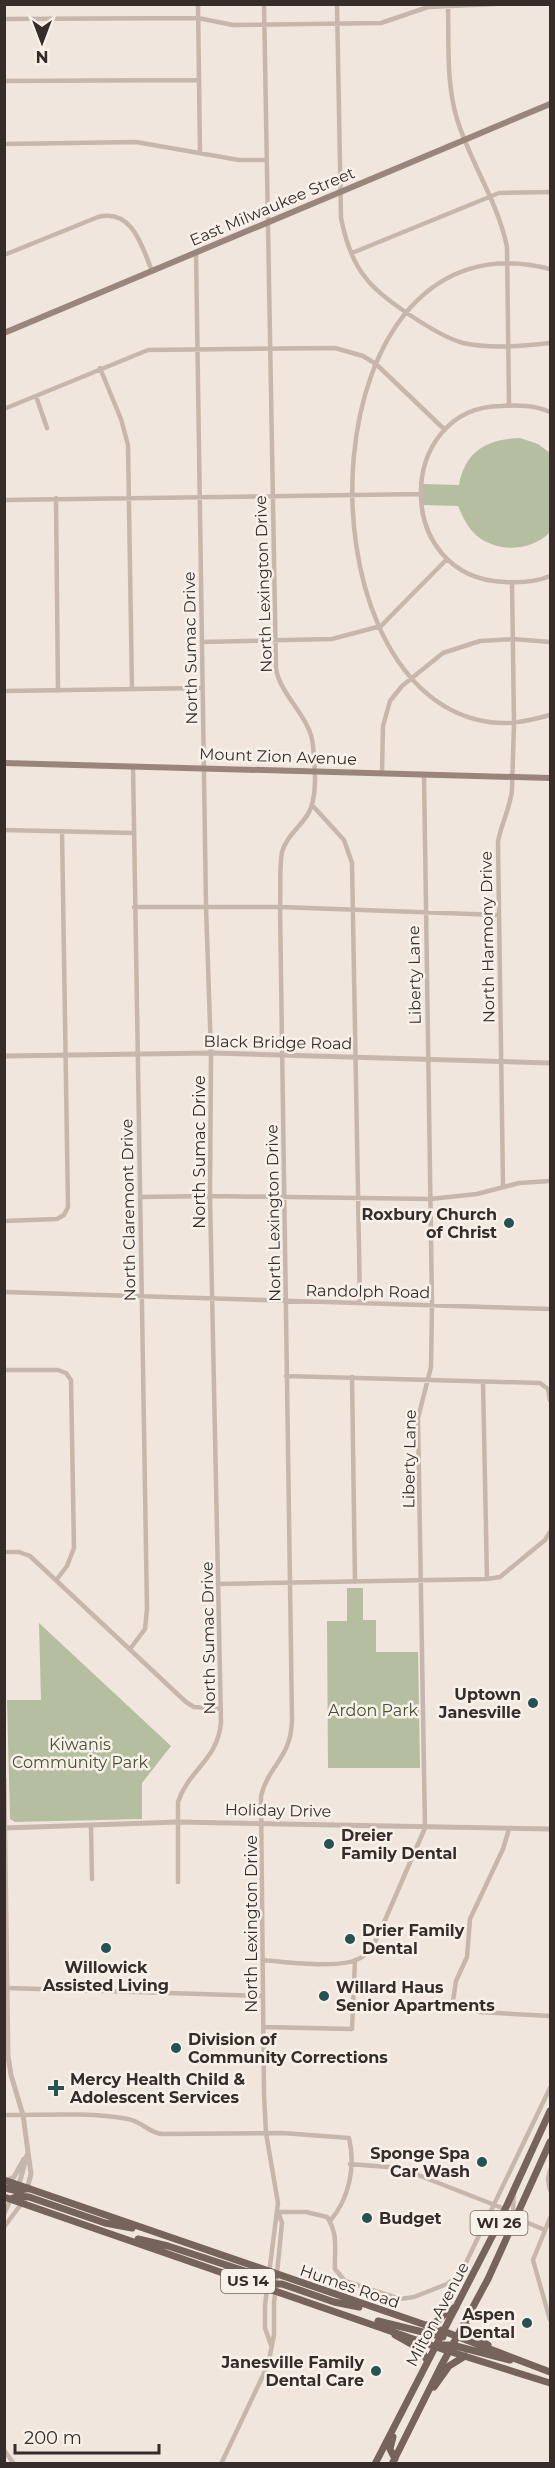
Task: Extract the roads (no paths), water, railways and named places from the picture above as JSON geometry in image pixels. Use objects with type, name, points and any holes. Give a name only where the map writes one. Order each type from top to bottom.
[{"type":"main road","name":"East Milwaukee Street","points":[[4,333],[550,104]]},
{"type":"main road","name":"Mount Zion Avenue","points":[[4,763],[550,777]]},
{"type":"main road","name":"Milton Avenue","points":[[375,2463],[504,2212],[550,2111]]},
{"type":"main road","name":"Milton Avenue","points":[[394,2461],[465,2323],[550,2142]]},
{"type":"main road","name":"Humes Road","points":[[5,2183],[18,2188],[28,2188],[269,2275],[278,2275],[422,2324],[441,2334],[504,2353],[550,2372]]},
{"type":"main road","points":[[8,2198],[18,2196],[23,2200],[108,2224],[143,2229]]},
{"type":"main road","name":"US 14","points":[[23,2200],[117,2236],[266,2288]]},
{"type":"main road","points":[[117,2236],[165,2245],[269,2275]]},
{"type":"main road","name":"Humes Road","points":[[276,2287],[435,2346]]},
{"type":"main road","points":[[266,2288],[276,2287],[337,2303],[376,2309]]},
{"type":"main road","points":[[422,2324],[438,2323],[448,2310],[456,2307]]},
{"type":"main road","points":[[363,2320],[441,2334]]},
{"type":"main road","points":[[465,2323],[477,2337],[504,2353]]},
{"type":"main road","points":[[380,2326],[419,2348],[427,2360]]},
{"type":"main road","points":[[435,2346],[528,2363]]},
{"type":"main road","points":[[451,2348],[465,2356],[550,2383]]},
{"type":"main road","points":[[421,2406],[450,2366],[465,2356]]},
{"type":"main road","points":[[394,2461],[390,2445],[408,2398]]},
{"type":"street","points":[[198,4],[200,153]]},
{"type":"street","name":"North Lexington Drive","points":[[264,4],[274,641],[278,680],[310,732],[313,745],[312,805],[282,852],[280,907],[291,1734],[283,1757],[263,1786],[261,1796],[266,2133],[275,2176],[278,2212],[266,2288],[265,2325],[271,2345]]},
{"type":"street","points":[[337,4],[342,225],[352,253],[368,281],[408,312],[450,338],[476,345],[550,343]]},
{"type":"street","points":[[4,20],[198,18],[233,25],[381,23],[416,10],[448,5],[495,4]]},
{"type":"street","points":[[448,5],[451,90],[457,118],[504,234],[507,264],[509,405]]},
{"type":"street","points":[[4,81],[199,80]]},
{"type":"street","points":[[4,144],[136,142],[239,160],[267,160]]},
{"type":"street","points":[[352,253],[490,196],[505,192],[550,192]]},
{"type":"street","points":[[4,255],[98,217],[110,215],[132,226],[152,271]]},
{"type":"street","name":"North Sumac Drive","points":[[178,1882],[178,1802],[182,1791],[217,1745],[221,1709],[210,1196],[211,1053],[206,906],[196,252]]},
{"type":"street","points":[[550,269],[507,264],[478,266],[451,275],[424,294],[408,312],[393,332],[376,364],[358,423],[351,496],[359,566],[369,599],[394,652],[412,678],[433,698],[457,713],[486,722],[514,723],[550,715]]},
{"type":"street","points":[[4,409],[147,350],[335,348],[363,356],[376,364],[444,430]]},
{"type":"street","points":[[100,368],[126,432],[132,689]]},
{"type":"street","points":[[36,396],[47,428]]},
{"type":"street","points":[[550,412],[536,407],[509,405],[476,409],[464,415],[444,430],[433,445],[425,462],[423,494],[428,532],[437,549],[459,570],[477,578],[512,582],[536,581],[550,576]]},
{"type":"street","points":[[4,500],[423,494]]},
{"type":"street","points":[[56,498],[58,691]]},
{"type":"street","points":[[202,642],[332,639],[381,626],[446,560]]},
{"type":"street","name":"North Harmony Drive","points":[[503,1186],[498,842],[499,831],[511,801],[513,776],[512,582]]},
{"type":"street","points":[[382,773],[383,726],[386,709],[395,693],[442,653],[480,641],[513,639],[550,642]]},
{"type":"street","points":[[4,691],[202,688]]},
{"type":"street","name":"North Claremont Drive","points":[[130,1649],[145,1629],[147,1619],[133,766]]},
{"type":"street","name":"Liberty Lane","points":[[355,1960],[362,1957],[372,1947],[379,1934],[425,1828],[418,1418],[432,1352],[432,1305],[424,774]]},
{"type":"street","points":[[312,805],[344,840],[352,864],[360,1303]]},
{"type":"street","points":[[4,830],[134,833]]},
{"type":"street","points":[[4,1221],[57,1219],[64,1215],[68,1207],[62,831]]},
{"type":"street","points":[[134,907],[280,907],[499,915]]},
{"type":"street","name":"Black Bridge Road","points":[[4,1056],[211,1053],[550,1063]]},
{"type":"street","points":[[140,1197],[430,1199],[477,1194],[503,1186],[550,1180]]},
{"type":"street","name":"Randolph Road","points":[[4,1292],[550,1309]]},
{"type":"street","points":[[4,1370],[58,1370],[66,1373],[71,1380],[74,1548],[72,1558],[57,1579]]},
{"type":"street","points":[[286,1376],[540,1383],[548,1389],[550,1400]]},
{"type":"street","points":[[352,1377],[355,1582]]},
{"type":"street","points":[[483,1382],[487,1579]]},
{"type":"street","points":[[219,1584],[421,1581],[500,1577],[545,1539],[550,1532]]},
{"type":"street","points":[[4,1552],[19,1552],[30,1556],[186,1702],[194,1707],[221,1709]]},
{"type":"street","points":[[4,1779],[9,2066],[23,2115],[26,2157],[31,2174],[23,2200],[4,2227]]},
{"type":"street","name":"Holiday Drive","points":[[5,1828],[178,1822],[262,1822],[425,1828],[550,1829]]},
{"type":"street","points":[[91,1825],[92,1879]]},
{"type":"street","points":[[509,1829],[470,1919],[467,1957],[456,1981],[453,2001],[479,2012],[550,2016]]},
{"type":"street","points":[[263,1960],[336,1963],[355,1960],[352,2029],[263,2026]]},
{"type":"street","points":[[7,1988],[263,1996]]},
{"type":"street","points":[[278,2212],[306,2212],[327,2217],[336,2236],[335,2269],[341,2278],[404,2299],[447,2284],[459,2276],[508,2180],[550,2088]]},
{"type":"street","points":[[4,2115],[108,2116],[136,2121],[154,2133],[162,2134],[266,2133],[349,2138],[349,2184],[345,2200],[330,2221]]},
{"type":"street","points":[[5,2183],[14,2177],[26,2157]]},
{"type":"street","points":[[4,2214],[8,2198],[18,2188],[26,2157]]},
{"type":"street","points":[[350,2164],[400,2168],[495,2205],[508,2217],[508,2235]]},
{"type":"street","points":[[550,2170],[548,2179],[550,2190]]},
{"type":"street","points":[[515,2188],[513,2208],[516,2218],[545,2230]]},
{"type":"street","name":"North Lexington Drive","points":[[221,2463],[265,2373],[274,2335],[282,2220],[278,2212]]},
{"type":"street","points":[[550,2218],[533,2260],[550,2320]]},
{"type":"street","points":[[4,2450],[14,2463]]},
{"type":"place","name":"Roxbury Church of Christ","points":[[509,1223]]},
{"type":"place","name":"Uptown Janesville","points":[[533,1703]]},
{"type":"place","name":"Dreier Family Dental","points":[[329,1844]]},
{"type":"place","name":"Drier Family Dental","points":[[350,1939]]},
{"type":"place","name":"Willowick Assisted Living","points":[[106,1948]]},
{"type":"place","name":"Willard Haus Senior Apartments","points":[[324,1996]]},
{"type":"place","name":"Division of Community Corrections","points":[[176,2048]]},
{"type":"place","name":"Mercy Health Child & Adolescent Services","points":[[56,2088]]},
{"type":"place","name":"Sponge Spa Car Wash","points":[[482,2162]]},
{"type":"place","name":"Budget","points":[[367,2218]]},
{"type":"place","name":"Aspen Dental","points":[[527,2323]]},
{"type":"place","name":"Janesville Family Dental Care","points":[[376,2371]]},
{"type":"park label","name":"Ardon Park","points":[[373,1710]]},
{"type":"park label","name":"Kiwanis Community Park","points":[[80,1753]]}]
